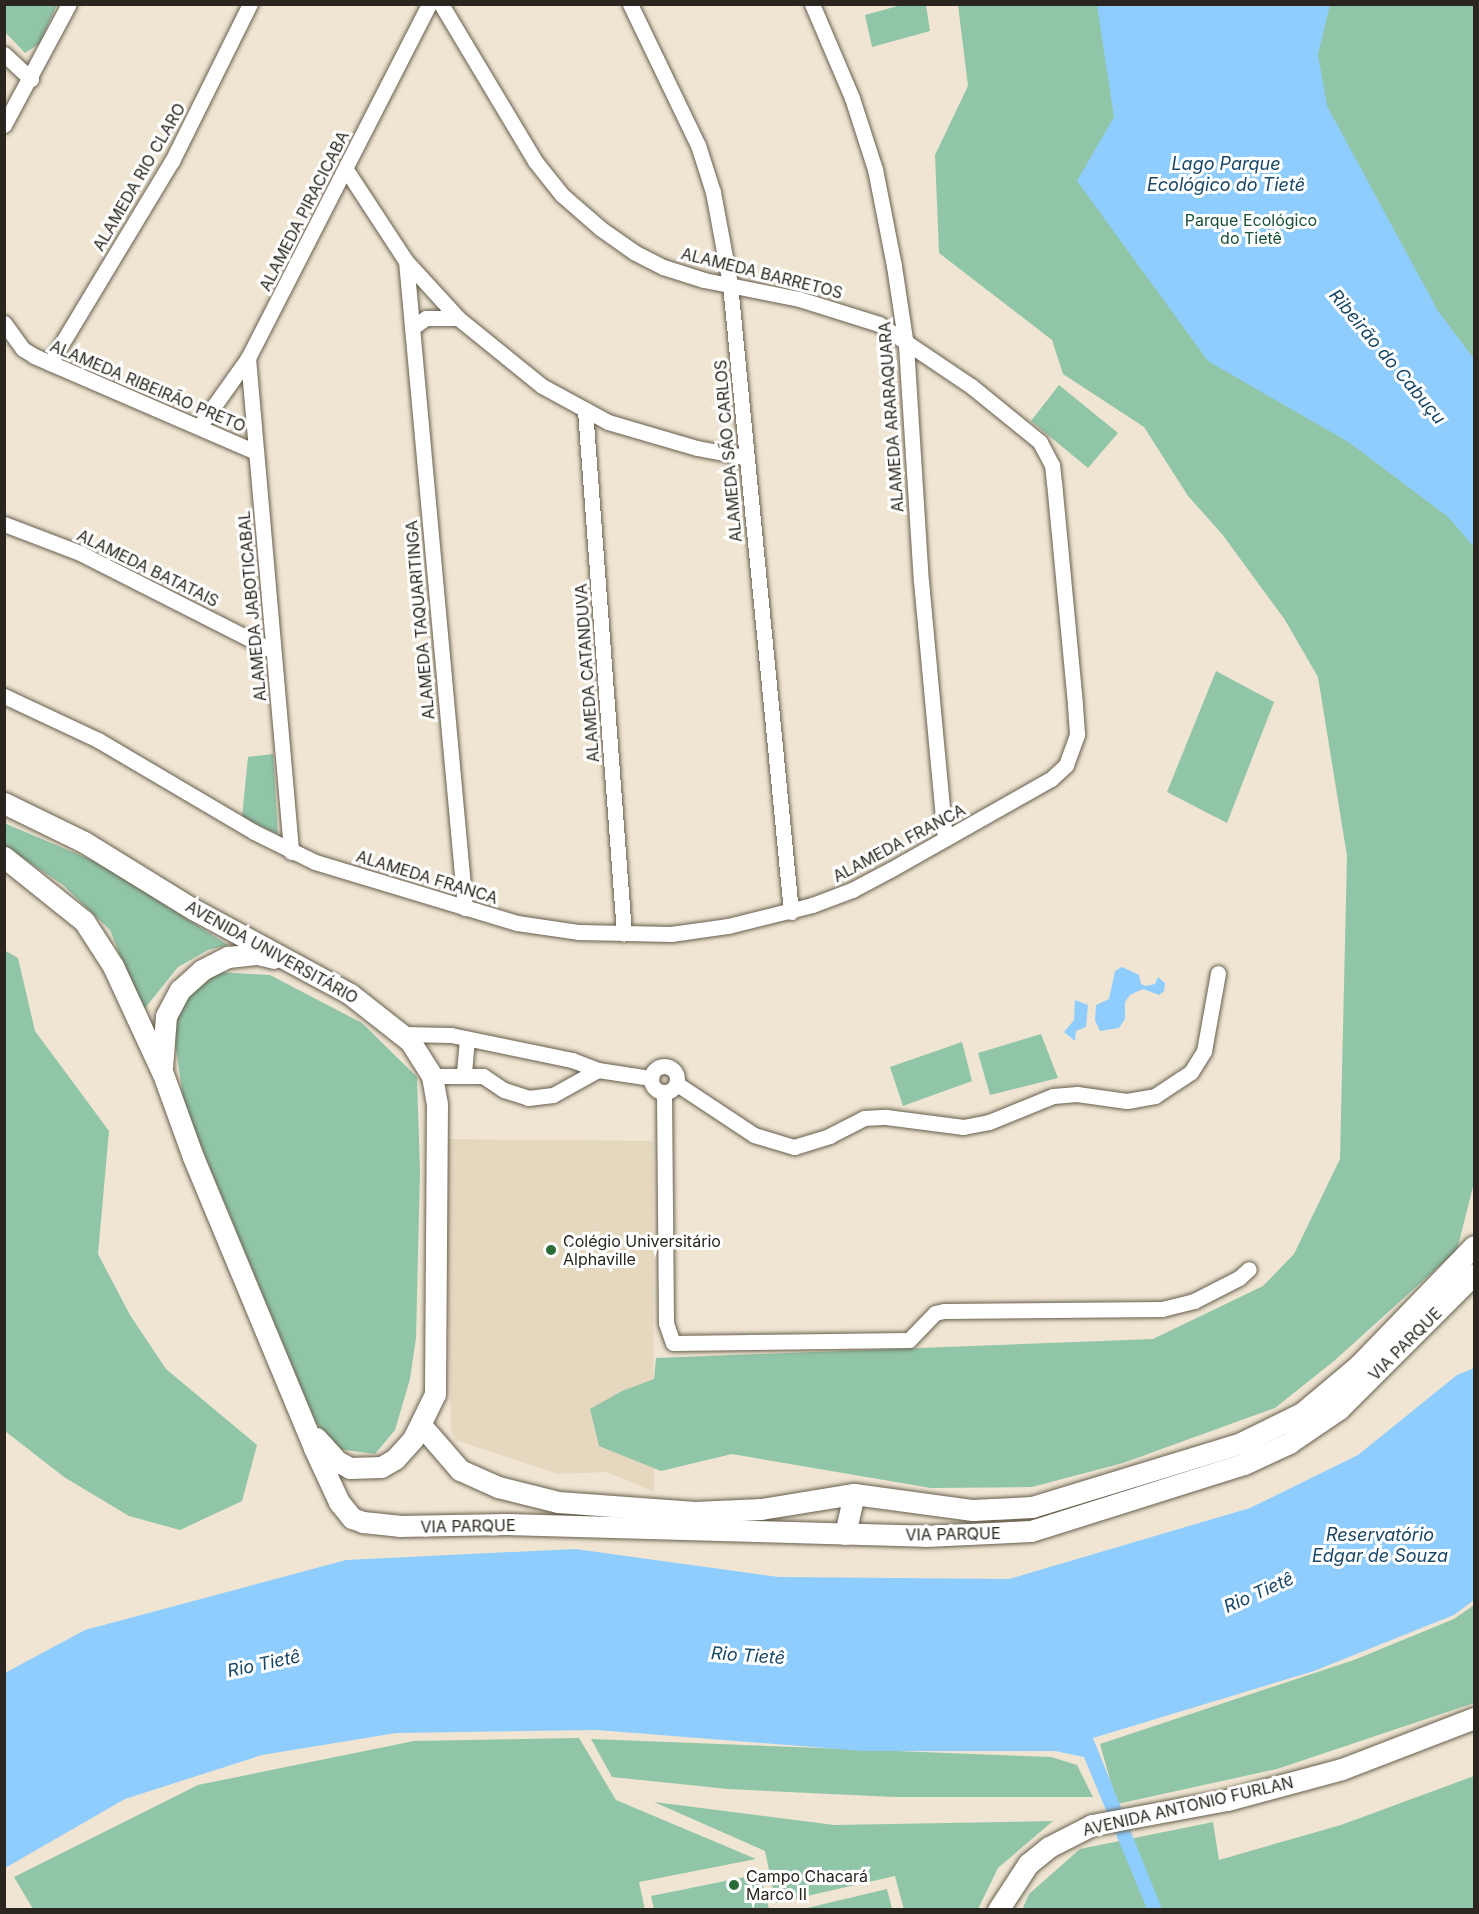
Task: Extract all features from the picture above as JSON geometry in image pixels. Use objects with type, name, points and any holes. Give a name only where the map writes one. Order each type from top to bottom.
[{"type":"main road","name":"AVENIDA UNIVERSITÁRIO","points":[[4,803],[84,842],[193,909],[358,999],[403,1034],[432,1076],[437,1104],[435,1394],[421,1425],[395,1459],[381,1467],[362,1469],[337,1461],[307,1428]]},
{"type":"main road","points":[[4,857],[59,897],[96,937],[163,1074],[193,1157],[307,1428]]},
{"type":"main road","points":[[163,1074],[166,1016],[180,990],[202,970],[228,957],[258,954],[287,960]]},
{"type":"main road","name":"VIA PARQUE","points":[[421,1425],[460,1470],[498,1487],[558,1502],[695,1512],[761,1509],[854,1494],[1002,1511],[1032,1507],[1241,1443],[1276,1428],[1331,1391],[1474,1246]]},
{"type":"main road","name":"VIA PARQUE","points":[[307,1428],[339,1502],[352,1518],[399,1526],[506,1524],[962,1536],[1031,1531],[1266,1455],[1339,1409],[1474,1274]]},
{"type":"main road","points":[[845,1534],[854,1494]]},
{"type":"main road","name":"AVENIDA ANTONIO FURLAN","points":[[998,1910],[1028,1864],[1048,1847],[1092,1825],[1227,1800],[1342,1769],[1474,1718]]},
{"type":"street","points":[[4,125],[31,79],[69,4]]},
{"type":"street","name":"ALAMEDA RIO CLARO","points":[[50,363],[172,161],[250,4]]},
{"type":"street","name":"ALAMEDA PIRACICABA","points":[[199,427],[248,358],[346,171],[429,4]]},
{"type":"street","name":"ALAMEDA BARRETOS","points":[[441,4],[535,161],[562,195],[633,252],[694,277],[861,316],[906,345]]},
{"type":"street","name":"ALAMEDA SÃO CARLOS","points":[[630,4],[698,145],[713,192],[730,284],[791,912]]},
{"type":"street","name":"ALAMEDA ARARAQUARA","points":[[812,4],[852,98],[875,169],[906,345],[921,581],[945,839]]},
{"type":"street","points":[[4,54],[31,79]]},
{"type":"street","points":[[346,171],[406,261],[458,318],[542,386],[608,422],[647,435],[745,457]]},
{"type":"street","name":"ALAMEDA TAQUARITINGA","points":[[406,261],[465,908]]},
{"type":"street","points":[[412,328],[426,318],[458,318]]},
{"type":"street","name":"ALAMEDA RIBEIRÃO PRETO","points":[[4,323],[23,349],[50,363],[256,452]]},
{"type":"street","name":"ALAMEDA FRANCA","points":[[4,696],[98,740],[291,852],[465,908],[550,929],[624,934],[682,932],[791,912],[852,890],[1051,779],[1066,765],[1077,734],[1054,483],[1047,454],[1021,425],[971,386],[906,345]]},
{"type":"street","name":"ALAMEDA JABOTICABAL","points":[[248,358],[291,852]]},
{"type":"street","name":"ALAMEDA CATANDUVA","points":[[585,410],[624,934]]},
{"type":"street","name":"ALAMEDA BATATAIS","points":[[4,524],[80,553],[273,651]]},
{"type":"street","points":[[1218,973],[1204,1051],[1191,1072],[1175,1085],[1146,1098],[1127,1101],[1077,1094],[1053,1096],[989,1122],[963,1127],[885,1117],[864,1118],[829,1136],[794,1147],[754,1135],[670,1089],[653,1087],[651,1078],[655,1070],[666,1066],[673,1069],[670,1089],[666,1323],[673,1343],[909,1340],[935,1313],[944,1311],[1162,1309],[1194,1301],[1249,1269]]},
{"type":"street","points":[[403,1034],[433,1033],[467,1039],[572,1060],[598,1070],[651,1078]]},
{"type":"street","points":[[464,1073],[467,1039]]},
{"type":"street","points":[[432,1076],[464,1073],[483,1076],[504,1090],[528,1098],[553,1095],[598,1070]]},
{"type":"shaded area","name":"Colégio Universitário Alphaville","points":[[445,1139],[653,1141],[654,1492],[607,1472],[558,1474],[455,1440],[451,1429]]},
{"type":"green space","points":[[905,4],[926,5],[930,31],[872,47],[865,15]]},
{"type":"green space","points":[[4,5],[57,5],[39,44],[25,53],[5,32]]},
{"type":"green space","name":"Parque Ecológico do Tietê","points":[[958,5],[1474,5],[1474,1183],[1457,1250],[1334,1361],[1275,1408],[1123,1463],[1032,1487],[931,1488],[732,1454],[661,1471],[599,1446],[590,1409],[622,1391],[654,1379],[656,1358],[1153,1339],[1263,1286],[1294,1254],[1340,1159],[1347,856],[1318,677],[1285,620],[1222,534],[1188,496],[1144,427],[1063,374],[1052,340],[939,253],[935,155],[968,86]]},
{"type":"green space","points":[[1059,385],[1118,433],[1088,468],[1031,421]]},
{"type":"green space","points":[[1216,671],[1274,702],[1227,823],[1167,792]]},
{"type":"green space","points":[[273,754],[278,834],[242,817],[248,757]]},
{"type":"green space","points":[[4,823],[101,864],[228,945],[208,950],[178,967],[142,1012],[110,930],[63,885],[5,846]]},
{"type":"green space","points":[[4,950],[18,958],[35,1031],[109,1131],[98,1254],[130,1315],[166,1369],[257,1445],[242,1501],[180,1530],[129,1516],[64,1477],[5,1431]]},
{"type":"green space","points":[[218,972],[270,975],[362,1023],[417,1077],[420,1171],[416,1338],[410,1379],[395,1430],[375,1454],[338,1449],[315,1421],[184,1105],[173,1026],[183,999],[196,983]]},
{"type":"green space","points":[[1041,1034],[1058,1078],[990,1095],[978,1053]]},
{"type":"green space","points":[[962,1042],[972,1081],[903,1106],[890,1067]]},
{"type":"green space","points":[[1474,1605],[1474,1703],[1277,1769],[1117,1804],[1100,1744],[1354,1660],[1454,1619]]},
{"type":"green space","points":[[579,1738],[616,1800],[756,1859],[639,1882],[645,1910],[33,1909],[14,1877],[198,1785],[414,1741]]},
{"type":"green space","points":[[591,1739],[1051,1757],[1077,1765],[1093,1797],[894,1797],[728,1789],[612,1777]]},
{"type":"green space","points":[[1474,1776],[1474,1909],[1022,1910],[1029,1894],[1080,1849],[1213,1822],[1219,1860],[1341,1825]]},
{"type":"green space","points":[[654,1802],[834,1825],[1053,1821],[998,1868],[978,1909],[904,1910],[895,1876],[776,1903],[765,1851]]},
{"type":"green space","name":"Campo Chacará Marco II","points":[[760,1874],[769,1909],[654,1909],[651,1896]]},
{"type":"green space","points":[[887,1889],[892,1909],[803,1909]]},
{"type":"water","name":"Lago Parque Ecológico do Tietê","points":[[1097,5],[1330,5],[1318,54],[1327,106],[1438,311],[1474,359],[1474,547],[1448,517],[1350,443],[1208,361],[1077,181],[1114,117]]},
{"type":"water","points":[[1122,967],[1139,975],[1141,984],[1146,986],[1155,984],[1158,977],[1165,983],[1164,991],[1159,995],[1143,989],[1130,995],[1125,1002],[1125,1019],[1119,1028],[1100,1031],[1095,1020],[1096,1005],[1109,999],[1115,971]]},
{"type":"water","points":[[1075,1000],[1088,1005],[1086,1027],[1076,1031],[1075,1041],[1064,1032],[1074,1020]]},
{"type":"water","name":"Reservatório Edgar de Souza","points":[[1474,1368],[1474,1600],[1454,1615],[1314,1671],[1093,1738],[1162,1909],[1147,1909],[1084,1757],[1055,1751],[864,1751],[597,1730],[396,1733],[262,1755],[125,1799],[5,1868],[5,1673],[85,1630],[346,1560],[575,1549],[779,1577],[1009,1579],[1250,1508],[1358,1455],[1457,1375]]},
{"type":"place","name":"Colégio Universitário Alphaville","points":[[551,1250]]},
{"type":"place","name":"Campo Chacará Marco II","points":[[734,1885]]},
{"type":"water label","name":"Ribeirão do Cabuçu","points":[[1387,357]]},
{"type":"water label","name":"Rio Tietê","points":[[1259,1593]]},
{"type":"water label","name":"Rio Tietê","points":[[748,1656]]},
{"type":"water label","name":"Rio Tietê","points":[[264,1664]]}]
